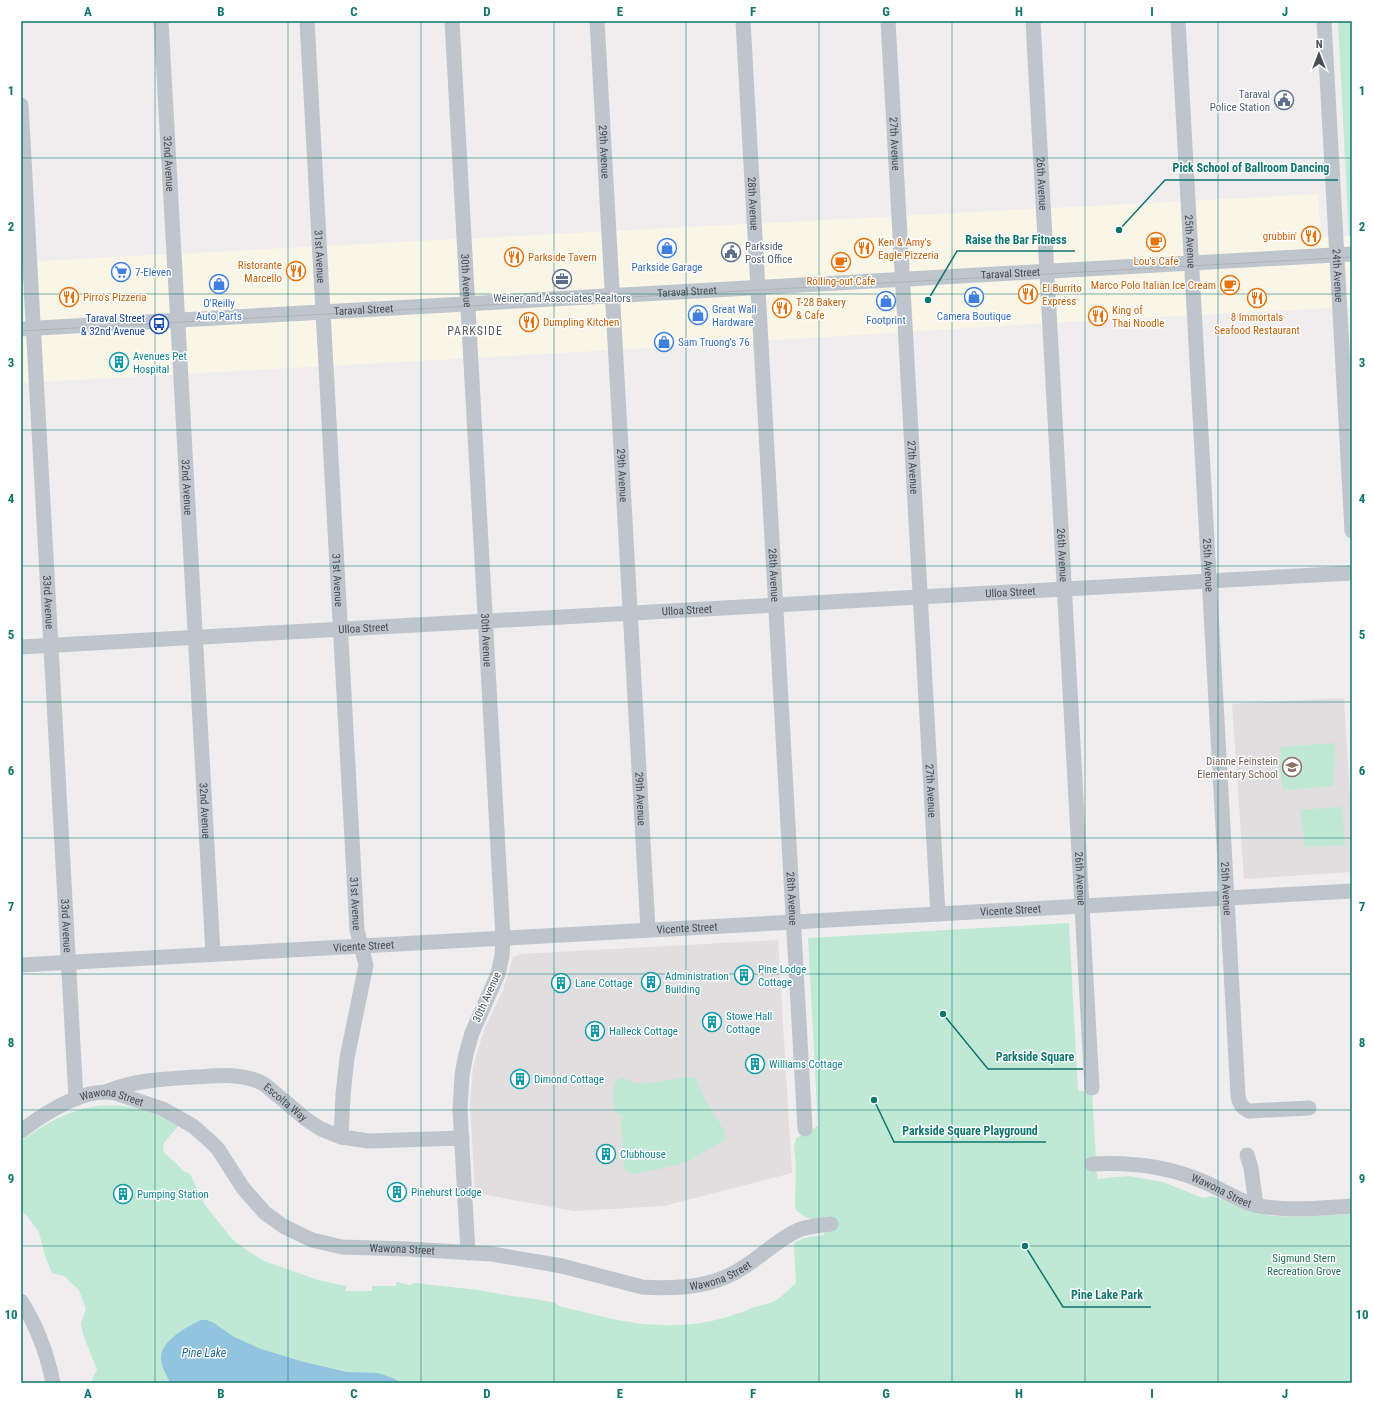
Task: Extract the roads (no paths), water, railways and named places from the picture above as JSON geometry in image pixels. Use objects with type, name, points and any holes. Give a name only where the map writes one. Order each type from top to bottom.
[{"type":"street","name":"32nd Avenue","points":[[161,21],[213,954]]},
{"type":"street","name":"31st Avenue","points":[[307,21],[357,930],[366,965],[347,1058],[341,1137]]},
{"type":"street","name":"30th Avenue","points":[[452,21],[503,938],[502,956],[498,974],[475,1023],[463,1064],[460,1098],[468,1253]]},
{"type":"street","name":"29th Avenue","points":[[597,21],[648,930]]},
{"type":"street","name":"28th Avenue","points":[[743,21],[804,1129]]},
{"type":"street","name":"27th Avenue","points":[[888,21],[938,914]]},
{"type":"street","name":"26th Avenue","points":[[1033,21],[1092,1088]]},
{"type":"street","name":"25th Avenue","points":[[1178,21],[1238,1096],[1240,1104],[1243,1108],[1253,1111],[1309,1108]]},
{"type":"street","name":"24th Avenue","points":[[1324,21],[1352,531]]},
{"type":"street","name":"33rd Avenue","points":[[21,105],[27,328],[51,646],[76,1099]]},
{"type":"street","name":"Taraval Street","points":[[27,328],[1352,254]]},
{"type":"street","name":"Ulloa Street","points":[[21,647],[1352,573]]},
{"type":"street","name":"Vicente Street","points":[[21,965],[1352,891]]},
{"type":"street","name":"Escolta Way","points":[[108,1092],[132,1083],[155,1080],[229,1075],[247,1077],[271,1088],[311,1123],[341,1137],[352,1140],[369,1141],[462,1138]]},
{"type":"street","name":"Wawona Street","points":[[21,1130],[51,1111],[92,1093],[108,1092],[132,1098],[163,1109],[193,1126],[210,1140],[218,1149],[243,1188],[258,1205],[283,1226],[302,1237],[322,1244],[342,1247],[492,1254],[543,1262],[642,1287],[669,1288],[699,1284],[726,1277],[741,1269],[796,1232],[812,1226],[831,1224]]},
{"type":"street","points":[[1247,1155],[1256,1205]]},
{"type":"street","name":"Wawona Street","points":[[1092,1164],[1131,1164],[1159,1167],[1201,1180],[1239,1199],[1256,1205],[1286,1209],[1352,1206]]},
{"type":"street","points":[[21,1301],[31,1317],[42,1343],[53,1383]]},
{"type":"water","name":"Pine Lake","points":[[201,1320],[207,1320],[214,1323],[234,1337],[261,1349],[304,1362],[347,1372],[378,1373],[395,1379],[401,1383],[170,1383],[162,1363],[162,1351],[176,1334]]},
{"type":"tram line","points":[[21,331],[1352,257]]},
{"type":"place","name":"Taraval Police Station","points":[[1284,100]]},
{"type":"place","name":"Pick School of Ballroom Dancing","points":[[1119,230]]},
{"type":"place","name":"grubbin'","points":[[1311,236]]},
{"type":"place","name":"Lou's Cafe","points":[[1156,242]]},
{"type":"place","name":"Parkside Garage","points":[[667,248]]},
{"type":"place","name":"Ken & Amy's Eagle Pizzeria","points":[[864,248]]},
{"type":"place","name":"Parkside Post Office","points":[[731,252]]},
{"type":"place","name":"Parkside Tavern","points":[[514,257]]},
{"type":"place","name":"Rolling-out Cafe","points":[[841,262]]},
{"type":"place","name":"Ristorante Marcello","points":[[296,271]]},
{"type":"place","name":"7-Eleven","points":[[121,272]]},
{"type":"place","name":"Weiner and Associates Realtors","points":[[562,279]]},
{"type":"place","name":"O'Reilly Auto Parts","points":[[219,284]]},
{"type":"place","name":"Marco Polo Italian Ice Cream","points":[[1230,285]]},
{"type":"place","name":"El Burrito Express","points":[[1028,294]]},
{"type":"place","name":"Pirro's Pizzeria","points":[[69,297]]},
{"type":"place","name":"Camera Boutique","points":[[974,297]]},
{"type":"place","name":"8 Immortals Seafood Restaurant","points":[[1257,298]]},
{"type":"place","name":"Raise the Bar Fitness","points":[[928,300]]},
{"type":"place","name":"Footprint","points":[[886,301]]},
{"type":"place","name":"T-28 Bakery & Cafe","points":[[782,308]]},
{"type":"place","name":"Great Wall Hardware","points":[[698,315]]},
{"type":"place","name":"King of Thai Noodle","points":[[1098,316]]},
{"type":"place","name":"Dumpling Kitchen","points":[[529,322]]},
{"type":"place","name":"Taraval Street & 32nd Avenue","points":[[159,324]]},
{"type":"place","name":"Sam Truong's 76","points":[[664,342]]},
{"type":"place","name":"Avenues Pet Hospital","points":[[119,362]]},
{"type":"place","name":"Dianne Feinstein Elementary School","points":[[1292,767]]},
{"type":"place","name":"Pine Lodge Cottage","points":[[744,975]]},
{"type":"place","name":"Administration Building","points":[[651,982]]},
{"type":"place","name":"Lane Cottage","points":[[561,983]]},
{"type":"place","name":"Parkside Square","points":[[943,1014]]},
{"type":"place","name":"Stowe Hall Cottage","points":[[712,1022]]},
{"type":"place","name":"Halleck Cottage","points":[[595,1031]]},
{"type":"place","name":"Williams Cottage","points":[[755,1064]]},
{"type":"place","name":"Dimond Cottage","points":[[520,1079]]},
{"type":"place","name":"Parkside Square Playground","points":[[874,1100]]},
{"type":"place","name":"Clubhouse","points":[[606,1154]]},
{"type":"place","name":"Pinehurst Lodge","points":[[397,1192]]},
{"type":"place","name":"Pumping Station","points":[[123,1194]]},
{"type":"place","name":"Pine Lake Park","points":[[1025,1246]]},
{"type":"district","name":"PARKSIDE","points":[[475,331]]},
{"type":"park label","name":"Sigmund Stern Recreation Grove","points":[[1304,1264]]}]
